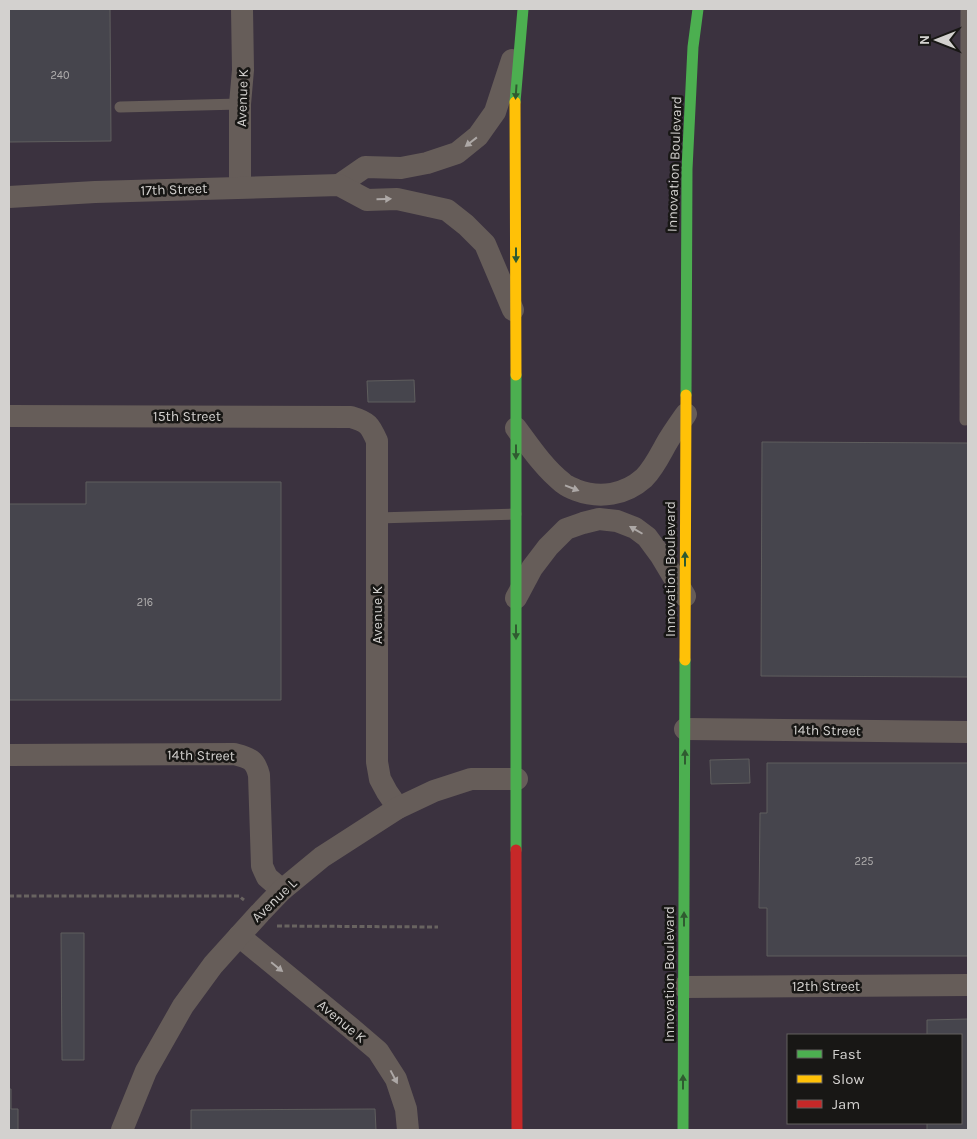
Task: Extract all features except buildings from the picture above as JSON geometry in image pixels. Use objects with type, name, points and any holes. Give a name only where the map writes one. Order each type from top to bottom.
[{"type":"street","name":"Avenue K","points":[[240,187],[240,104],[243,70],[242,9]]},
{"type":"street","points":[[517,1130],[515,105],[522,9]]},
{"type":"street","name":"Innovation Boulevard","points":[[683,1130],[687,169],[693,47],[698,9]]},
{"type":"street","points":[[516,317],[485,244],[447,210],[397,199],[367,200],[339,185],[365,167],[401,168],[427,163],[457,153],[478,136],[495,112],[520,36]]},
{"type":"street","name":"17th Street","points":[[9,198],[95,192],[339,185]]},
{"type":"street","points":[[516,428],[546,467],[564,485],[581,492],[597,495],[615,493],[633,486],[645,477],[686,414]]},
{"type":"street","name":"15th Street","points":[[9,416],[351,417],[364,421]]},
{"type":"street","name":"Avenue K","points":[[364,421],[372,430],[377,441],[377,762],[380,779],[398,808]]},
{"type":"street","points":[[516,598],[532,568],[548,547],[566,530],[600,519],[618,521],[635,528],[647,537],[685,596]]},
{"type":"street","name":"14th Street","points":[[685,729],[968,732]]},
{"type":"street","name":"14th Street","points":[[9,755],[234,754],[248,758],[257,766],[260,775],[262,866],[267,877],[282,890]]},
{"type":"street","name":"Avenue L","points":[[122,1130],[146,1070],[183,1006],[213,965],[282,890],[322,857],[398,808],[434,791],[471,779],[517,779]]},
{"type":"street","name":"Avenue K","points":[[239,936],[378,1052],[396,1078],[406,1109],[408,1130]]},
{"type":"street","name":"12th Street","points":[[684,987],[968,985]]},
{"type":"lane","points":[[965,420],[966,9]]},
{"type":"lane","points":[[120,107],[240,104]]},
{"type":"lane","points":[[377,518],[516,514]]},
{"type":"path","points":[[9,896],[239,896],[278,926],[438,926]]},
{"type":"shaded area","points":[[9,9],[968,9],[968,1130],[9,1130]]},
{"type":"traffic: fast","points":[[515,102],[523,9]]},
{"type":"traffic: fast","points":[[686,395],[687,169],[693,47],[698,9]]},
{"type":"traffic: fast","points":[[516,375],[516,850]]},
{"type":"traffic: fast","points":[[683,1130],[685,660]]},
{"type":"traffic: slow","points":[[515,102],[516,375]]},
{"type":"traffic: slow","points":[[685,660],[686,395]]},
{"type":"traffic: jam","points":[[516,850],[517,1130]]}]
